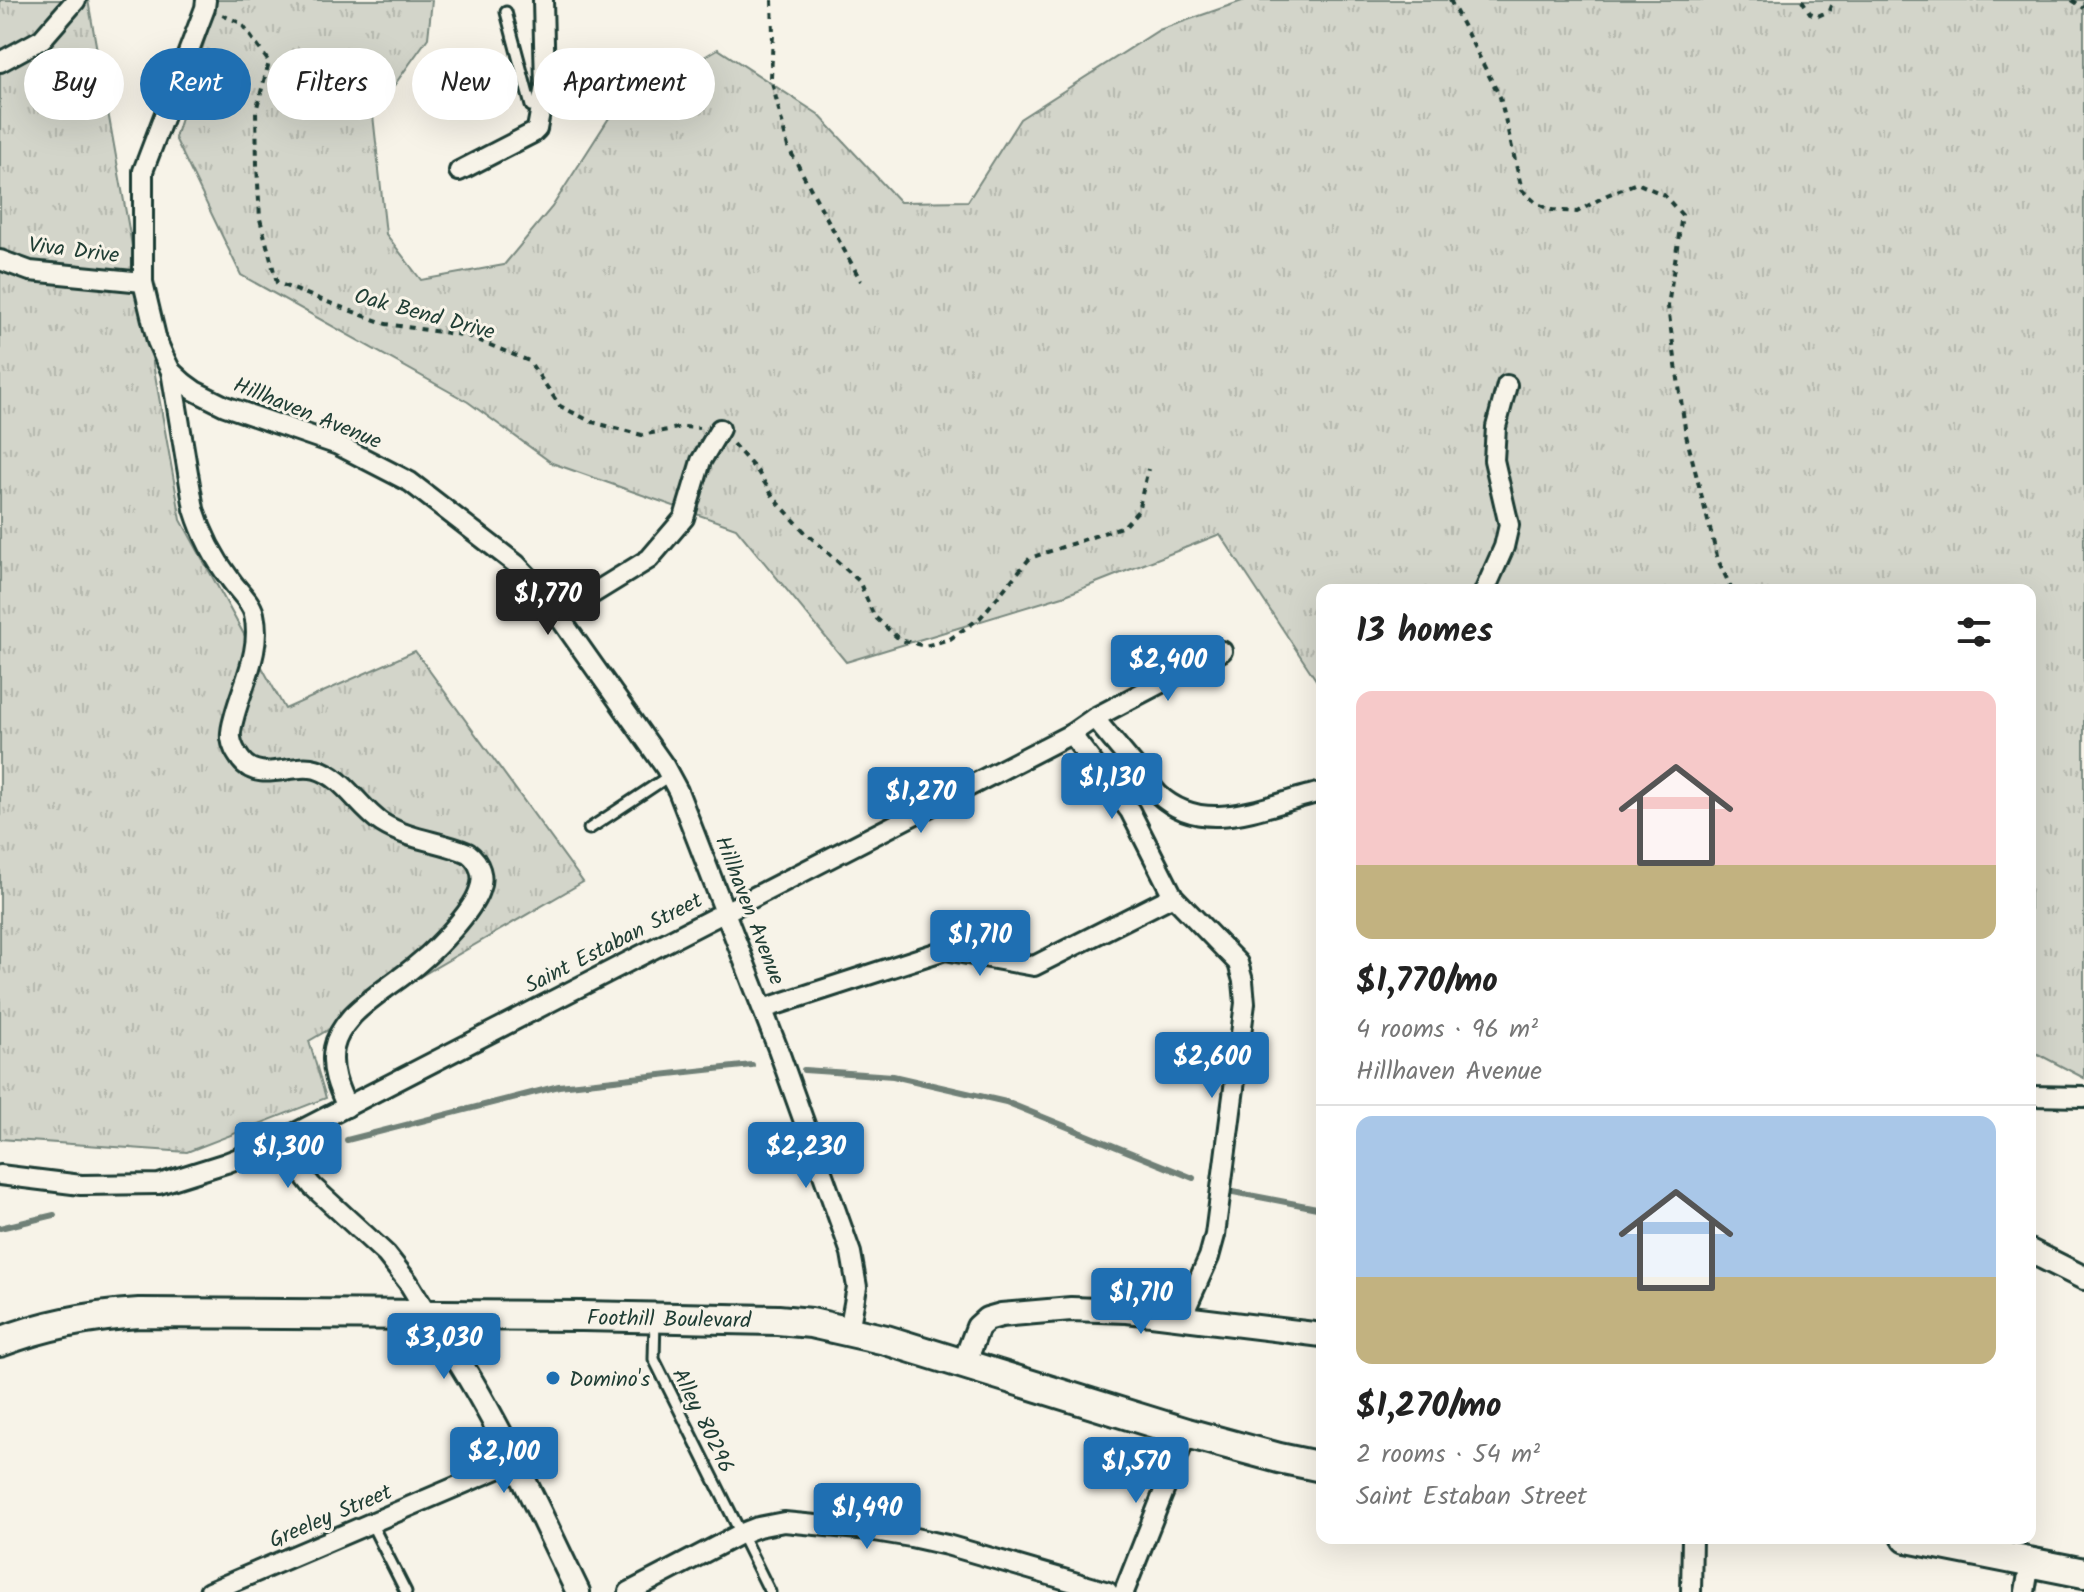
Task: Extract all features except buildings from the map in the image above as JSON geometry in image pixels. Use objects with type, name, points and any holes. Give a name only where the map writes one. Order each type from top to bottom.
[{"type":"main road","name":"Foothill Boulevard","points":[[0,1342],[76,1320],[139,1313],[655,1318],[811,1323],[964,1364],[1187,1433],[1316,1466]]},
{"type":"main road","points":[[1963,1544],[2084,1573]]},
{"type":"street","points":[[0,62],[42,39],[76,0]]},
{"type":"street","points":[[543,0],[544,48]]},
{"type":"street","points":[[205,4],[143,171],[143,282],[157,341],[171,371],[200,529],[211,551],[252,608],[256,623],[255,651],[230,734],[233,748],[245,765],[252,769],[279,771],[311,767],[324,772],[384,824],[407,836],[468,853],[481,870],[479,892],[457,923],[422,961],[352,1016],[338,1036],[334,1047],[334,1071],[347,1107]]},
{"type":"street","points":[[459,171],[533,133],[539,120]]},
{"type":"street","name":"Viva Drive","points":[[0,260],[30,271],[143,282]]},
{"type":"street","name":"Hillhaven Avenue","points":[[171,371],[195,391],[225,406],[338,445],[410,482],[516,564],[558,615],[669,776],[689,816],[851,1253],[857,1287],[849,1331]]},
{"type":"street","points":[[1488,584],[1504,547],[1509,525],[1494,460],[1496,427],[1507,385]]},
{"type":"street","points":[[558,615],[649,559],[684,518],[701,461],[720,429]]},
{"type":"street","name":"Saint Estaban Street","points":[[0,1175],[81,1185],[159,1184],[226,1163],[283,1139],[1071,734],[1094,718],[1222,651]]},
{"type":"street","points":[[1094,718],[1158,794],[1176,807],[1217,817],[1316,794]]},
{"type":"street","points":[[1071,734],[1130,811],[1173,896],[1238,963],[1243,981],[1245,1003],[1215,1235],[1209,1257],[1182,1317]]},
{"type":"street","points":[[763,1009],[945,950],[1034,966],[1173,896]]},
{"type":"street","points":[[2036,1096],[2084,1097]]},
{"type":"street","points":[[283,1139],[312,1186],[386,1254],[455,1351],[578,1592]]},
{"type":"street","points":[[2036,1254],[2084,1278]]},
{"type":"street","points":[[964,1364],[978,1327],[992,1316],[1071,1309],[1097,1308],[1316,1334]]},
{"type":"street","points":[[1124,1592],[1187,1433]]},
{"type":"street","name":"Greeley Street","points":[[209,1592],[514,1462]]},
{"type":"street","points":[[629,1592],[740,1534],[784,1522],[911,1537],[1108,1592]]},
{"type":"street","points":[[1687,1591],[1691,1544]]},
{"type":"street","points":[[2025,1592],[2030,1562]]},
{"type":"lane","points":[[506,12],[531,106],[534,106]]},
{"type":"lane","points":[[589,829],[669,776]]},
{"type":"lane","name":"Alley 80296","points":[[655,1318],[654,1359],[770,1592]]},
{"type":"lane","points":[[371,1523],[406,1592]]},
{"type":"path","points":[[772,0],[771,78],[788,147],[861,281]]},
{"type":"path","points":[[1450,0],[1500,97],[1522,190],[1536,203],[1551,210],[1577,212],[1637,183],[1664,195],[1682,215],[1668,306],[1686,435],[1718,560],[1729,584]]},
{"type":"path","points":[[1802,0],[1810,13],[1818,16],[1829,11],[1833,0]]},
{"type":"path","points":[[2072,0],[2084,8]]},
{"type":"path","name":"Oak Bend Drive","points":[[205,4],[241,23],[269,62],[256,111],[257,165],[260,219],[277,283],[386,324],[468,336],[529,361],[560,406],[592,422],[642,435],[683,427],[720,429]]},
{"type":"path","points":[[720,429],[804,531],[859,581],[874,616],[900,640],[925,646],[950,639],[980,618],[1030,558],[1124,526],[1138,511],[1148,469]]},
{"type":"green space","points":[[0,0],[88,0],[97,48],[24,48],[24,120],[109,120],[181,520],[285,709],[415,651],[583,882],[309,1041],[326,1098],[187,1152],[0,1139]]},
{"type":"green space","points":[[217,0],[432,0],[428,38],[421,48],[412,48],[412,60],[396,83],[396,48],[267,48],[267,120],[374,120],[386,234],[421,280],[504,265],[552,207],[608,120],[715,120],[715,51],[718,49],[818,114],[900,202],[968,201],[1020,119],[1159,30],[1245,0],[2084,0],[2084,1078],[2036,1054],[2036,584],[1316,584],[1316,680],[1220,534],[1063,596],[846,662],[736,528],[552,463],[468,402],[241,275],[175,138],[180,120],[251,120],[251,48],[202,48]]},
{"type":"waterway","points":[[347,1140],[559,1086],[752,1065]]},
{"type":"waterway","points":[[804,1070],[893,1076],[1006,1102],[1193,1178]]},
{"type":"waterway","points":[[1228,1191],[1316,1208]]},
{"type":"waterway","points":[[0,1228],[54,1215]]},
{"type":"place","name":"Domino's","points":[[553,1378]]}]
